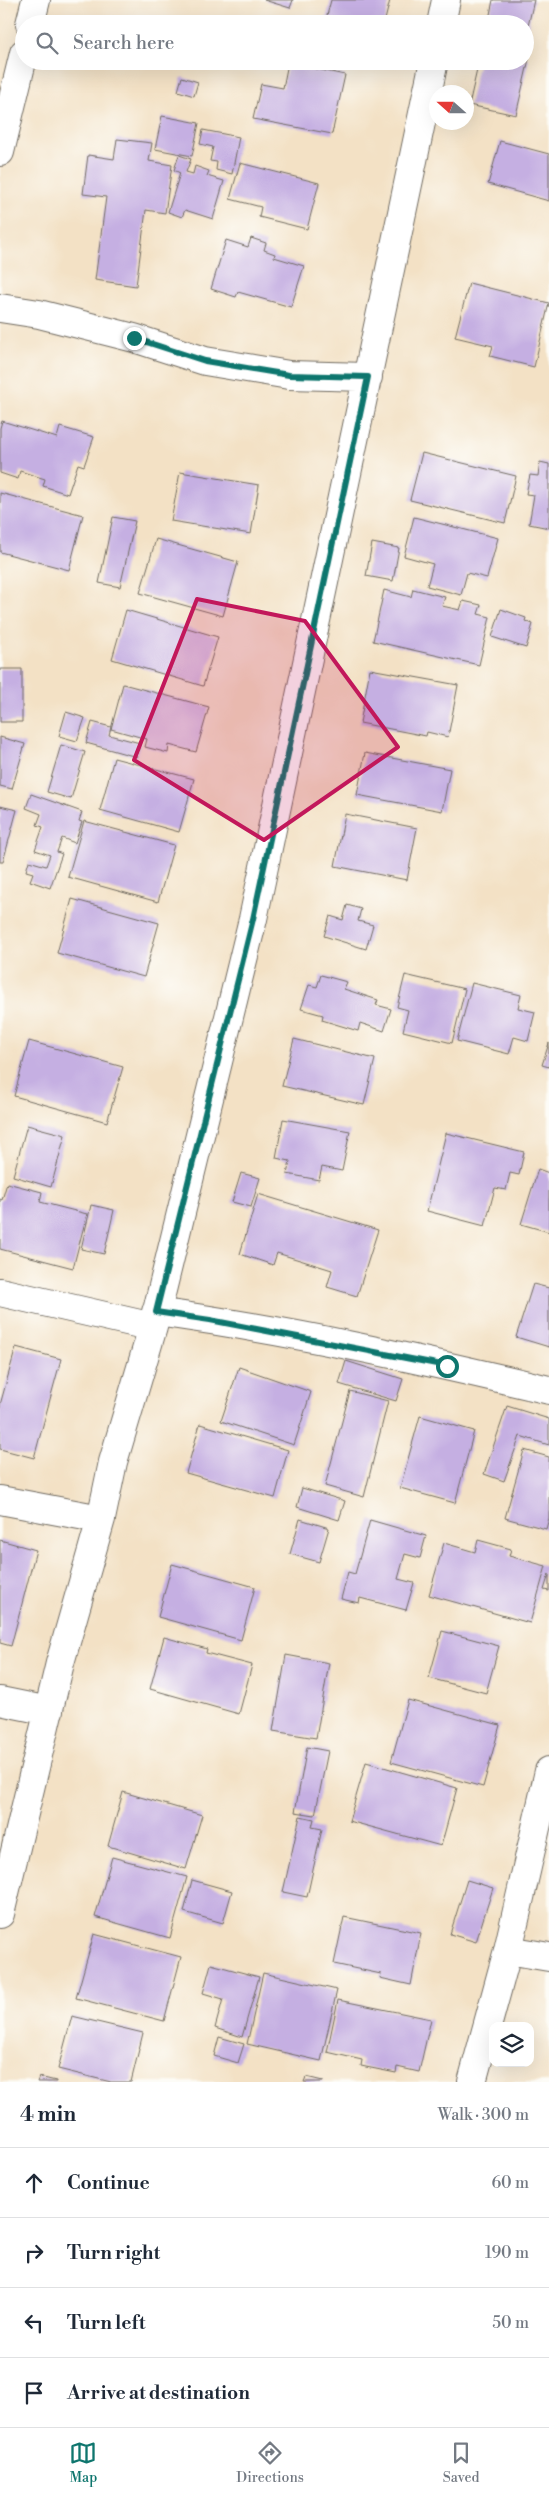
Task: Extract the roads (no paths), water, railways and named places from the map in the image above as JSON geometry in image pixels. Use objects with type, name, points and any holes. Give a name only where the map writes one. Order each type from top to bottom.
[{"type":"street","points":[[32,15],[36,0]]},
{"type":"street","points":[[443,15],[446,0]]},
{"type":"street","points":[[0,152],[20,70]]},
{"type":"street","points":[[0,1914],[49,1711],[101,1518],[113,1462],[155,1320],[253,919],[432,70]]},
{"type":"street","points":[[0,308],[39,314],[134,338],[205,361],[289,375],[368,377]]},
{"type":"street","points":[[0,1292],[155,1320],[210,1320],[447,1366],[549,1390]]},
{"type":"street","points":[[0,1500],[101,1518]]},
{"type":"street","points":[[0,1701],[49,1711]]},
{"type":"street","points":[[472,2082],[508,1950],[549,1772]]},
{"type":"street","points":[[508,1950],[549,1957]]}]
